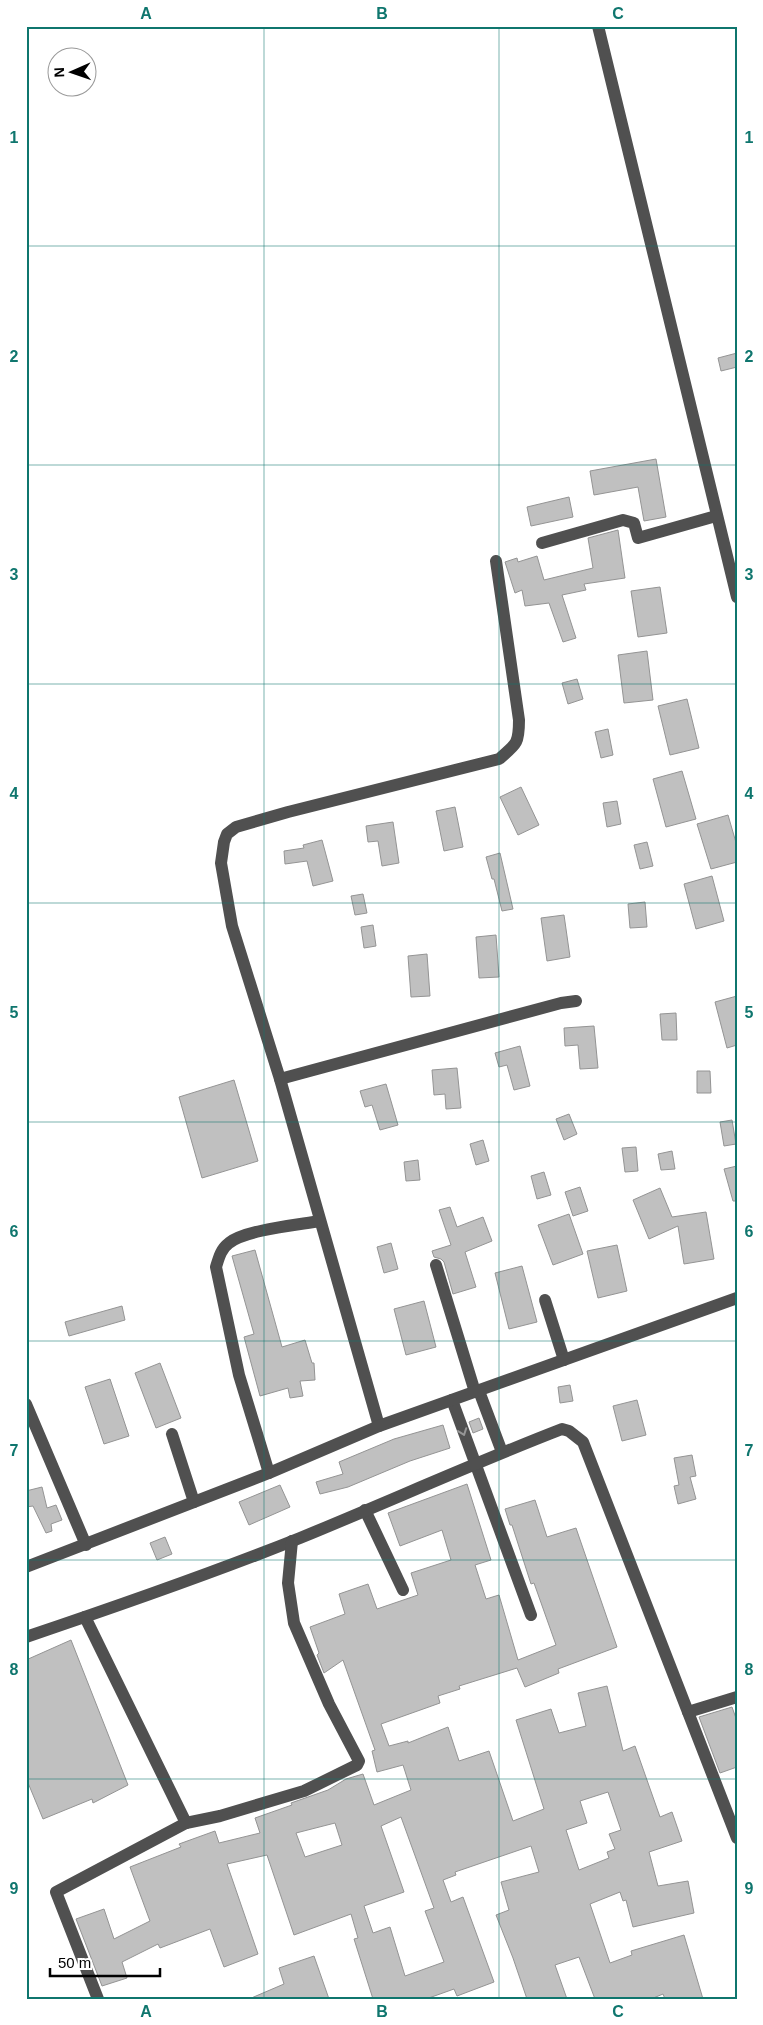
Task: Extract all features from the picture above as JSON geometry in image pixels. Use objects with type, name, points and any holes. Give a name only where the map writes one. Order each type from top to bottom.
[{"type":"street","points":[[598,26],[737,597]]},
{"type":"street","points":[[542,543],[623,520],[634,523],[638,538],[716,516]]},
{"type":"street","points":[[379,1426],[280,1079],[232,926],[221,863],[227,834],[236,827],[288,812],[499,759],[511,750],[519,739],[519,720],[496,561]]},
{"type":"street","points":[[280,1079],[561,1003],[576,1001]]},
{"type":"street","points":[[268,1472],[240,1375],[224,1295],[216,1267],[220,1252],[228,1243],[240,1236],[320,1221]]},
{"type":"street","points":[[436,1265],[477,1391],[502,1452]]},
{"type":"street","points":[[26,1567],[194,1502],[379,1426],[737,1298]]},
{"type":"street","points":[[545,1300],[564,1360]]},
{"type":"street","points":[[452,1400],[531,1615]]},
{"type":"street","points":[[26,1404],[86,1545]]},
{"type":"street","points":[[26,1637],[292,1541],[475,1463],[562,1429],[569,1431],[583,1442],[688,1712],[733,1815],[737,1838]]},
{"type":"street","points":[[172,1434],[194,1502]]},
{"type":"street","points":[[365,1510],[403,1590]]},
{"type":"street","points":[[98,1999],[56,1892],[186,1823],[220,1816],[304,1791],[358,1765],[359,1760],[329,1704],[294,1623],[288,1583],[292,1541]]},
{"type":"street","points":[[85,1617],[186,1823]]},
{"type":"street","points":[[688,1712],[737,1697]]},
{"type":"building","points":[[737,353],[737,367],[721,371],[718,358]]},
{"type":"building","points":[[656,459],[666,517],[644,521],[638,487],[594,495],[590,471]]},
{"type":"building","points":[[569,497],[573,517],[531,526],[527,507]]},
{"type":"building","points":[[618,530],[625,578],[584,584],[586,590],[562,595],[576,638],[563,642],[549,603],[525,606],[522,590],[515,593],[505,562],[517,558],[518,562],[537,556],[544,580],[593,568],[588,538]]},
{"type":"building","points":[[660,587],[667,633],[638,637],[631,591]]},
{"type":"building","points":[[647,651],[653,700],[624,703],[618,655]]},
{"type":"building","points":[[577,679],[583,699],[568,704],[562,683]]},
{"type":"building","points":[[687,699],[699,748],[670,755],[658,706]]},
{"type":"building","points":[[608,729],[613,755],[601,758],[595,732]]},
{"type":"building","points":[[682,771],[696,819],[666,827],[653,779]]},
{"type":"building","points":[[521,787],[539,825],[518,835],[500,797]]},
{"type":"building","points":[[617,801],[621,824],[607,827],[603,803]]},
{"type":"building","points":[[455,807],[463,847],[444,851],[436,811]]},
{"type":"building","points":[[728,815],[737,846],[737,862],[711,869],[697,824]]},
{"type":"building","points":[[393,822],[399,863],[382,866],[378,841],[368,842],[366,826]]},
{"type":"building","points":[[322,840],[333,881],[313,886],[307,861],[285,864],[284,851],[304,848],[303,845]]},
{"type":"building","points":[[647,842],[653,866],[640,869],[634,845]]},
{"type":"building","points":[[500,853],[513,909],[502,911],[486,857]]},
{"type":"building","points":[[712,876],[724,921],[696,929],[684,884]]},
{"type":"building","points":[[363,894],[367,913],[355,915],[351,896]]},
{"type":"building","points":[[645,902],[647,927],[630,928],[628,904]]},
{"type":"building","points":[[564,915],[570,957],[547,961],[541,918]]},
{"type":"building","points":[[373,925],[376,946],[364,948],[361,927]]},
{"type":"building","points":[[496,935],[499,977],[479,978],[476,937]]},
{"type":"building","points":[[427,954],[430,996],[411,997],[408,956]]},
{"type":"building","points":[[737,996],[737,1045],[727,1048],[715,1002]]},
{"type":"building","points":[[676,1013],[677,1040],[662,1040],[660,1014]]},
{"type":"building","points":[[594,1026],[598,1068],[580,1069],[578,1045],[565,1046],[564,1028]]},
{"type":"building","points":[[520,1046],[530,1086],[514,1090],[507,1065],[499,1067],[495,1053]]},
{"type":"building","points":[[457,1068],[461,1108],[446,1109],[445,1094],[434,1095],[432,1070]]},
{"type":"building","points":[[697,1071],[710,1071],[711,1093],[697,1093]]},
{"type":"building","points":[[234,1080],[258,1161],[202,1178],[179,1097]]},
{"type":"building","points":[[386,1084],[398,1125],[380,1130],[372,1105],[365,1107],[360,1091]]},
{"type":"building","points":[[569,1114],[577,1134],[564,1140],[556,1119]]},
{"type":"building","points":[[732,1120],[736,1144],[724,1146],[720,1122]]},
{"type":"building","points":[[483,1140],[489,1161],[476,1165],[470,1144]]},
{"type":"building","points":[[636,1147],[638,1171],[625,1172],[622,1148]]},
{"type":"building","points":[[672,1151],[675,1169],[661,1170],[658,1154]]},
{"type":"building","points":[[418,1160],[420,1180],[406,1181],[404,1162]]},
{"type":"building","points":[[737,1166],[737,1201],[733,1201],[724,1169]]},
{"type":"building","points":[[544,1172],[551,1195],[537,1199],[531,1176]]},
{"type":"building","points":[[580,1187],[588,1211],[573,1216],[565,1192]]},
{"type":"building","points":[[660,1188],[672,1217],[706,1212],[714,1259],[684,1264],[678,1226],[649,1239],[633,1200]]},
{"type":"building","points":[[450,1207],[457,1227],[483,1217],[492,1241],[465,1252],[476,1287],[453,1294],[444,1262],[434,1257],[432,1251],[451,1245],[439,1210]]},
{"type":"building","points":[[569,1214],[583,1254],[553,1265],[538,1225]]},
{"type":"building","points":[[391,1243],[398,1269],[384,1273],[377,1247]]},
{"type":"building","points":[[617,1245],[627,1291],[598,1298],[587,1251]]},
{"type":"building","points":[[255,1250],[282,1347],[305,1340],[312,1363],[314,1363],[315,1380],[300,1381],[303,1396],[290,1398],[288,1388],[260,1396],[244,1337],[254,1334],[232,1256]]},
{"type":"building","points":[[522,1266],[537,1322],[509,1329],[495,1273]]},
{"type":"building","points":[[424,1301],[436,1347],[406,1355],[394,1309]]},
{"type":"building","points":[[122,1306],[125,1320],[69,1336],[65,1322]]},
{"type":"building","points":[[160,1363],[181,1418],[156,1428],[135,1373]]},
{"type":"building","points":[[110,1379],[129,1436],[104,1444],[85,1387]]},
{"type":"building","points":[[570,1385],[573,1401],[560,1403],[558,1387]]},
{"type":"building","points":[[637,1400],[646,1435],[622,1441],[613,1406]]},
{"type":"building","points":[[479,1418],[483,1429],[473,1433],[469,1422]]},
{"type":"building","points":[[443,1425],[450,1448],[410,1461],[348,1487],[320,1494],[316,1482],[343,1474],[339,1462],[394,1439]]},
{"type":"building","points":[[692,1455],[696,1476],[690,1477],[696,1499],[678,1504],[674,1486],[679,1485],[674,1458]]},
{"type":"building","points":[[467,1484],[491,1560],[475,1565],[486,1599],[499,1595],[518,1660],[556,1645],[534,1583],[531,1584],[505,1509],[535,1500],[547,1537],[576,1528],[617,1647],[558,1669],[559,1673],[525,1687],[517,1668],[459,1686],[460,1689],[438,1696],[440,1703],[381,1724],[389,1746],[408,1741],[408,1743],[448,1727],[459,1761],[489,1751],[513,1821],[544,1809],[516,1720],[551,1709],[559,1733],[586,1726],[578,1693],[607,1686],[623,1751],[635,1746],[660,1817],[672,1812],[682,1841],[649,1852],[658,1886],[688,1881],[694,1913],[633,1927],[626,1900],[623,1901],[620,1892],[590,1904],[610,1963],[632,1955],[631,1951],[684,1935],[703,1999],[665,1999],[663,1994],[651,1999],[595,1999],[579,1957],[555,1965],[567,1999],[527,1999],[496,1915],[509,1910],[501,1882],[539,1872],[531,1846],[455,1872],[456,1875],[443,1880],[451,1902],[463,1897],[494,1982],[457,1996],[454,1989],[426,1999],[373,1999],[354,1939],[358,1938],[351,1914],[294,1935],[267,1855],[227,1864],[258,1954],[224,1967],[210,1929],[160,1948],[158,1944],[122,1962],[127,1978],[102,1986],[76,1919],[104,1909],[114,1939],[150,1921],[130,1867],[181,1847],[179,1844],[215,1831],[219,1843],[260,1833],[255,1818],[292,1805],[291,1803],[328,1790],[346,1779],[363,1774],[374,1805],[411,1790],[403,1765],[377,1772],[372,1751],[375,1750],[343,1660],[324,1673],[310,1627],[345,1614],[339,1594],[368,1584],[377,1609],[418,1595],[411,1573],[451,1560],[442,1530],[400,1546],[388,1513]],"holes":[[[608,1792],[621,1830],[609,1834],[615,1849],[607,1852],[609,1858],[579,1870],[566,1830],[587,1823],[580,1801]],[[401,1817],[434,1908],[425,1911],[444,1962],[405,1976],[390,1927],[373,1933],[364,1906],[404,1892],[381,1826]],[[335,1823],[342,1845],[305,1857],[296,1833]]]},
{"type":"building","points":[[280,1485],[290,1507],[249,1525],[239,1502]]},
{"type":"building","points":[[42,1487],[47,1508],[56,1505],[62,1520],[51,1524],[52,1531],[46,1533],[33,1506],[26,1507],[26,1491]]},
{"type":"building","points":[[165,1537],[172,1554],[157,1560],[150,1543]]},
{"type":"building","points":[[71,1640],[128,1785],[93,1803],[92,1799],[43,1819],[26,1778],[26,1660]]},
{"type":"building","points":[[732,1707],[737,1721],[737,1767],[720,1773],[699,1717]]},
{"type":"building","points":[[314,1956],[329,1999],[249,1999],[284,1984],[279,1968]]}]
